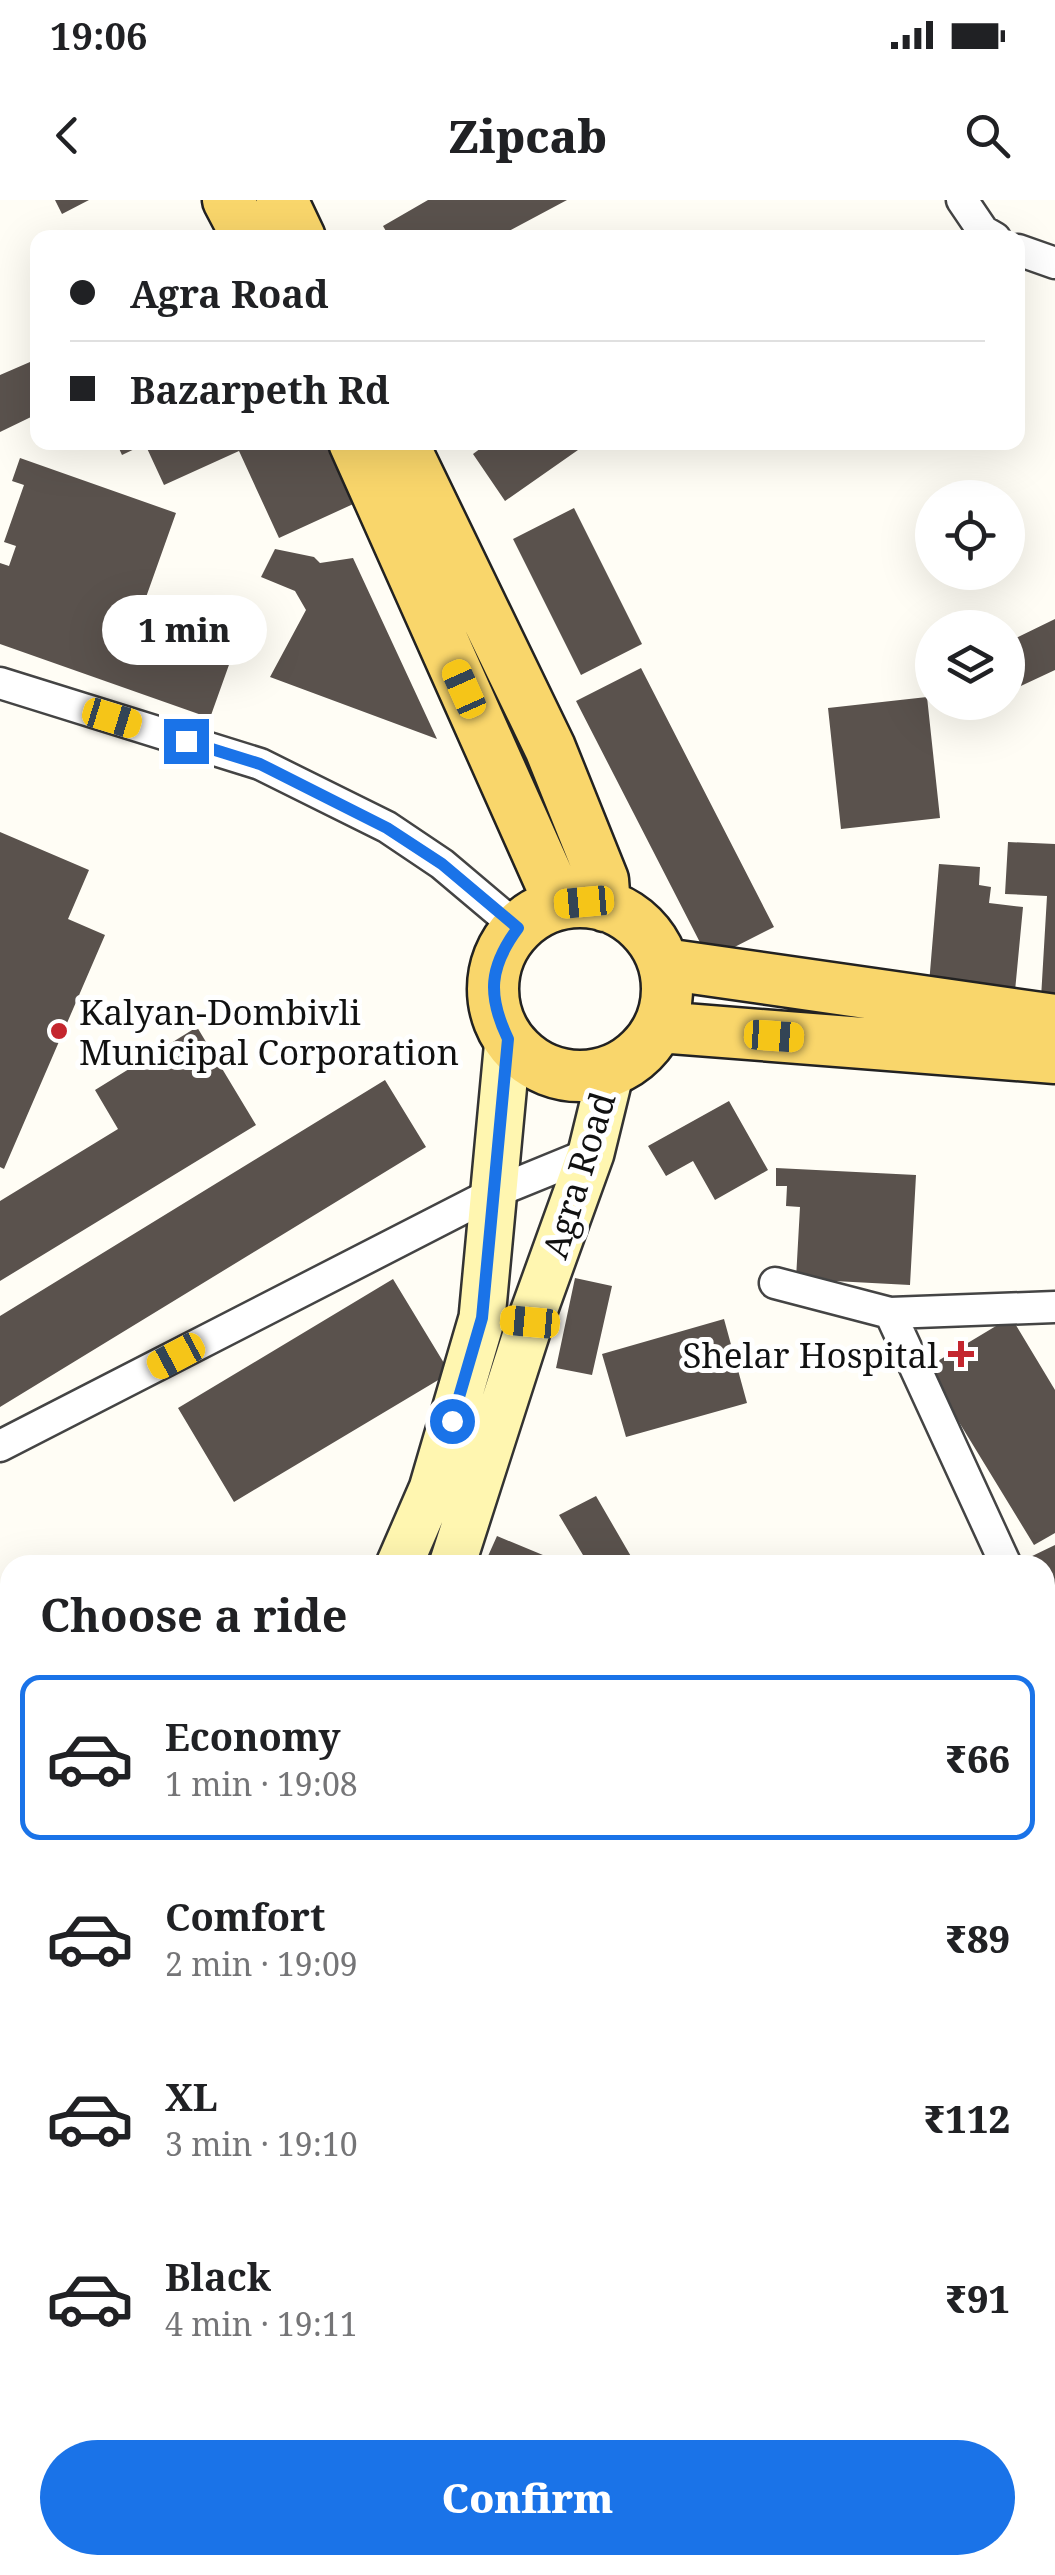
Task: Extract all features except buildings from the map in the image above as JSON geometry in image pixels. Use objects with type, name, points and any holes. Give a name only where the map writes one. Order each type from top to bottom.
[{"type":"main road","points":[[228,200],[244,230]]},
{"type":"main road","points":[[282,200],[296,230]]},
{"type":"main road","points":[[358,450],[561,912]]},
{"type":"main road","points":[[406,450],[550,748],[603,880],[504,947],[494,981],[498,1017],[508,1039],[524,1057],[545,1069],[577,1076],[610,1071],[638,1053],[659,1027],[666,996],[664,964],[656,944],[625,914],[561,912]]},
{"type":"main road","points":[[664,964],[1055,1020]]},
{"type":"main road","points":[[659,1027],[1055,1058]]},
{"type":"main road","name":"Agra Road","points":[[404,1555],[432,1489],[482,1318],[508,1039]]},
{"type":"main road","name":"Agra Road","points":[[455,1555],[530,1322],[591,1153],[610,1071]]},
{"type":"main road","points":[[482,1318],[530,1322]]},
{"type":"street","points":[[962,200],[982,230]]},
{"type":"street","points":[[1025,252],[1055,263]]},
{"type":"street","points":[[0,684],[260,764],[387,828],[442,864],[561,912]]},
{"type":"street","points":[[0,1446],[493,1193],[591,1153]]},
{"type":"street","points":[[776,1283],[890,1312],[1055,1307]]},
{"type":"street","points":[[890,1312],[1001,1555]]},
{"type":"place","name":"Kalyan-Dombivli Municipal Corporation","points":[[59,1031]]},
{"type":"place","name":"Shelar Hospital","points":[[961,1354]]},
{"type":"route","points":[[186,741],[260,764],[387,828],[442,864],[518,928],[495,969],[493,994],[508,1039],[482,1318],[452,1421]]}]
